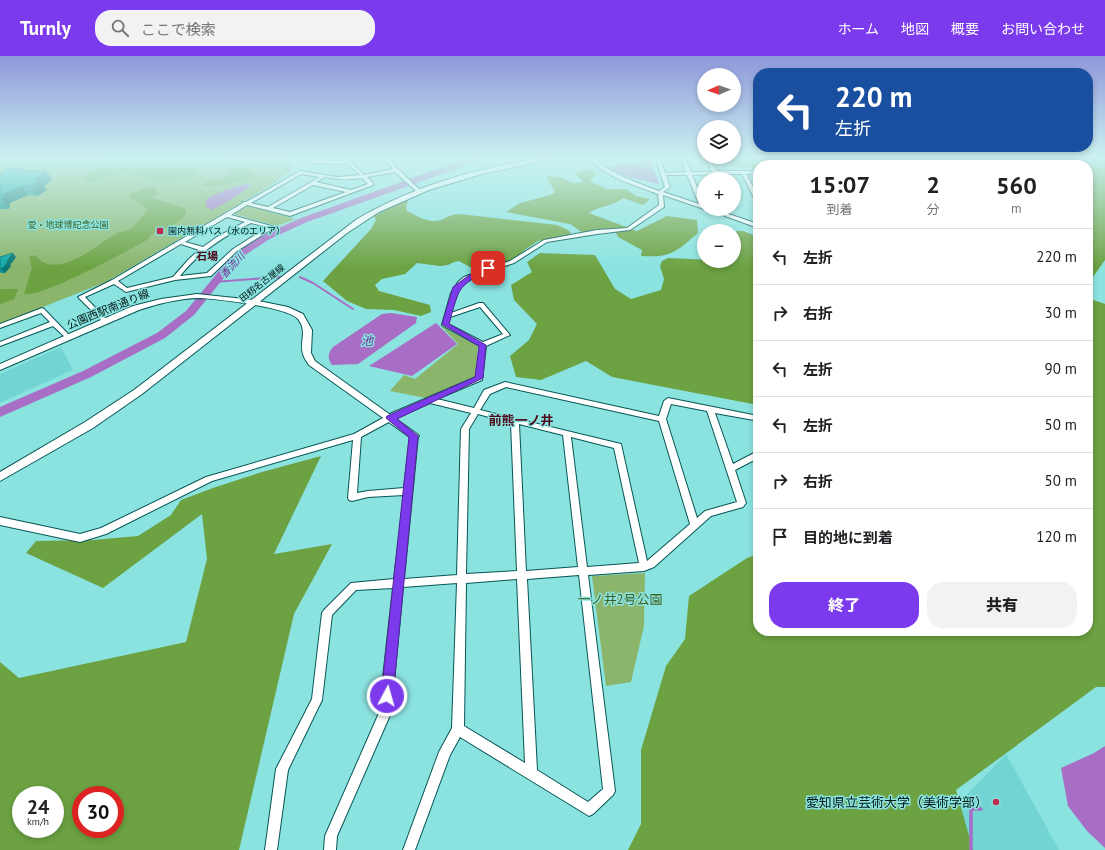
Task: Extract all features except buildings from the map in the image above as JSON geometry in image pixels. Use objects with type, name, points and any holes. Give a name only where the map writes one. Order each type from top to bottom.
[{"type":"main road","name":"田籾名古屋線","points":[[0,477],[89,425],[138,392],[359,220],[404,194]]},
{"type":"street","points":[[105,321],[81,297],[114,281],[261,194]]},
{"type":"street","points":[[270,208],[293,194]]},
{"type":"street","points":[[245,203],[290,214],[342,194]]},
{"type":"street","points":[[483,345],[445,324],[456,288],[470,277],[488,268],[511,262],[546,241],[597,232],[628,230],[662,206],[660,194]]},
{"type":"street","points":[[666,194],[697,204]]},
{"type":"street","points":[[114,281],[126,290],[175,278],[209,275],[235,250],[272,227],[226,215]]},
{"type":"street","points":[[729,216],[753,224]]},
{"type":"street","points":[[175,278],[184,266],[203,249],[229,232],[251,221]]},
{"type":"street","points":[[180,242],[203,249]]},
{"type":"street","name":"公園西駅南通り線","points":[[0,367],[136,308],[161,300],[211,296],[254,302],[285,309],[300,316],[308,330],[307,353],[312,363],[414,436]]},
{"type":"street","points":[[448,316],[481,304],[507,335],[483,345]]},
{"type":"street","points":[[0,326],[42,310],[68,337]]},
{"type":"street","points":[[0,344],[54,322]]},
{"type":"street","points":[[0,521],[80,538],[103,531],[209,479],[357,436],[390,418],[479,378],[483,345]]},
{"type":"street","points":[[409,850],[445,752],[458,729],[465,430],[475,411],[487,392],[505,384],[662,419]]},
{"type":"street","points":[[430,400],[618,446],[644,567]]},
{"type":"street","points":[[694,524],[662,419],[668,401],[753,417]]},
{"type":"street","points":[[271,850],[282,769],[317,700],[327,613],[354,586],[644,567],[651,564],[708,513],[740,505],[742,503],[710,409]]},
{"type":"street","points":[[515,421],[532,773]]},
{"type":"street","points":[[458,729],[532,773],[589,810],[609,791],[567,434]]},
{"type":"street","points":[[357,436],[352,498],[368,494],[408,491]]},
{"type":"street","points":[[330,850],[331,836],[385,712],[414,436]]},
{"type":"street","points":[[730,469],[753,457]]},
{"type":"shaded area","points":[[61,347],[73,370],[0,403],[0,374]]},
{"type":"shaded area","name":"愛知県立芸術大学（美術学部）","points":[[1006,754],[1059,850],[913,850]]},
{"type":"green space","name":"愛・地球博記念公園","points":[[0,194],[256,194],[106,282],[0,324]]},
{"type":"green space","points":[[131,194],[156,194],[151,198],[182,207],[186,210],[186,214],[180,221],[151,235],[149,239],[124,253],[47,289],[24,294],[32,268],[29,257],[35,255],[43,262],[53,265],[64,263],[87,253],[115,234],[132,228],[148,209],[130,198]]},
{"type":"green space","points":[[552,194],[633,194],[650,199],[643,205],[623,198],[615,203],[589,213],[637,231],[667,216],[697,220],[697,234],[684,245],[666,255],[641,256],[642,250],[618,237],[615,231],[598,229],[583,233],[570,224],[506,212],[520,203]]},
{"type":"green space","points":[[1093,194],[1105,194],[1105,260],[1093,277]]},
{"type":"green space","points":[[404,201],[409,201],[406,205],[407,211],[432,221],[441,220],[452,215],[459,214],[557,225],[571,233],[568,236],[538,241],[514,260],[481,268],[472,268],[459,261],[440,266],[417,263],[405,274],[382,279],[375,285],[379,291],[430,305],[431,312],[421,316],[394,310],[366,309],[347,301],[323,281],[371,229],[376,220],[374,216]]},
{"type":"green space","points":[[248,206],[295,219],[277,226],[234,214]]},
{"type":"green space","points":[[741,231],[753,235],[753,404],[612,377],[586,361],[541,380],[516,377],[510,356],[529,340],[537,324],[514,300],[511,285],[532,272],[527,262],[540,253],[595,255],[615,289],[631,299],[661,290],[664,279],[660,266],[662,261],[668,258],[697,259],[697,268],[741,268]]},
{"type":"green space","points":[[0,289],[18,289],[14,299],[0,304]]},
{"type":"green space","points":[[1093,300],[1105,304],[1105,687],[1096,687],[956,790],[973,850],[628,850],[641,824],[641,750],[666,666],[685,639],[689,596],[747,558],[753,556],[753,636],[1093,636]]},
{"type":"green space","points":[[441,326],[478,346],[475,377],[426,398],[390,391],[404,375],[415,379],[458,344]]},
{"type":"green space","points":[[321,456],[274,554],[332,544],[294,614],[239,850],[0,850],[0,662],[19,678],[186,642],[207,559],[202,514],[103,588],[26,553],[36,541],[93,540],[138,536],[171,515],[181,500],[262,472]]},
{"type":"green space","name":"一ノ井2号公園","points":[[645,573],[644,626],[631,682],[606,686],[592,576]]},
{"type":"water","points":[[239,194],[211,210],[206,206],[206,200],[214,195]]},
{"type":"water","name":"池","points":[[391,313],[417,317],[416,323],[358,364],[332,365],[329,360],[329,356],[333,347],[382,314]]},
{"type":"water","points":[[436,323],[457,344],[412,376],[369,366]]},
{"type":"water","points":[[1105,746],[1105,848],[1087,831],[1068,806],[1061,768],[1094,753]]},
{"type":"waterway","name":"香流川","points":[[0,412],[50,391],[131,353],[161,335],[190,313],[232,262],[252,245],[291,225],[377,194]]},
{"type":"waterway","points":[[214,282],[281,277]]},
{"type":"waterway","points":[[300,277],[313,283],[353,309]]},
{"type":"waterway","points":[[971,850],[971,809],[981,809]]},
{"type":"place","name":"園内無料バス（水のエリア）","points":[[160,231]]},
{"type":"place","name":"愛知県立芸術大学（美術学部）","points":[[996,802]]},
{"type":"district","name":"石場","points":[[207,256]]},
{"type":"district","name":"前熊一ノ井","points":[[521,420]]},
{"type":"route","points":[[387,696],[414,436],[390,418],[479,378],[483,345],[445,324],[456,288],[470,277],[488,268]]}]
